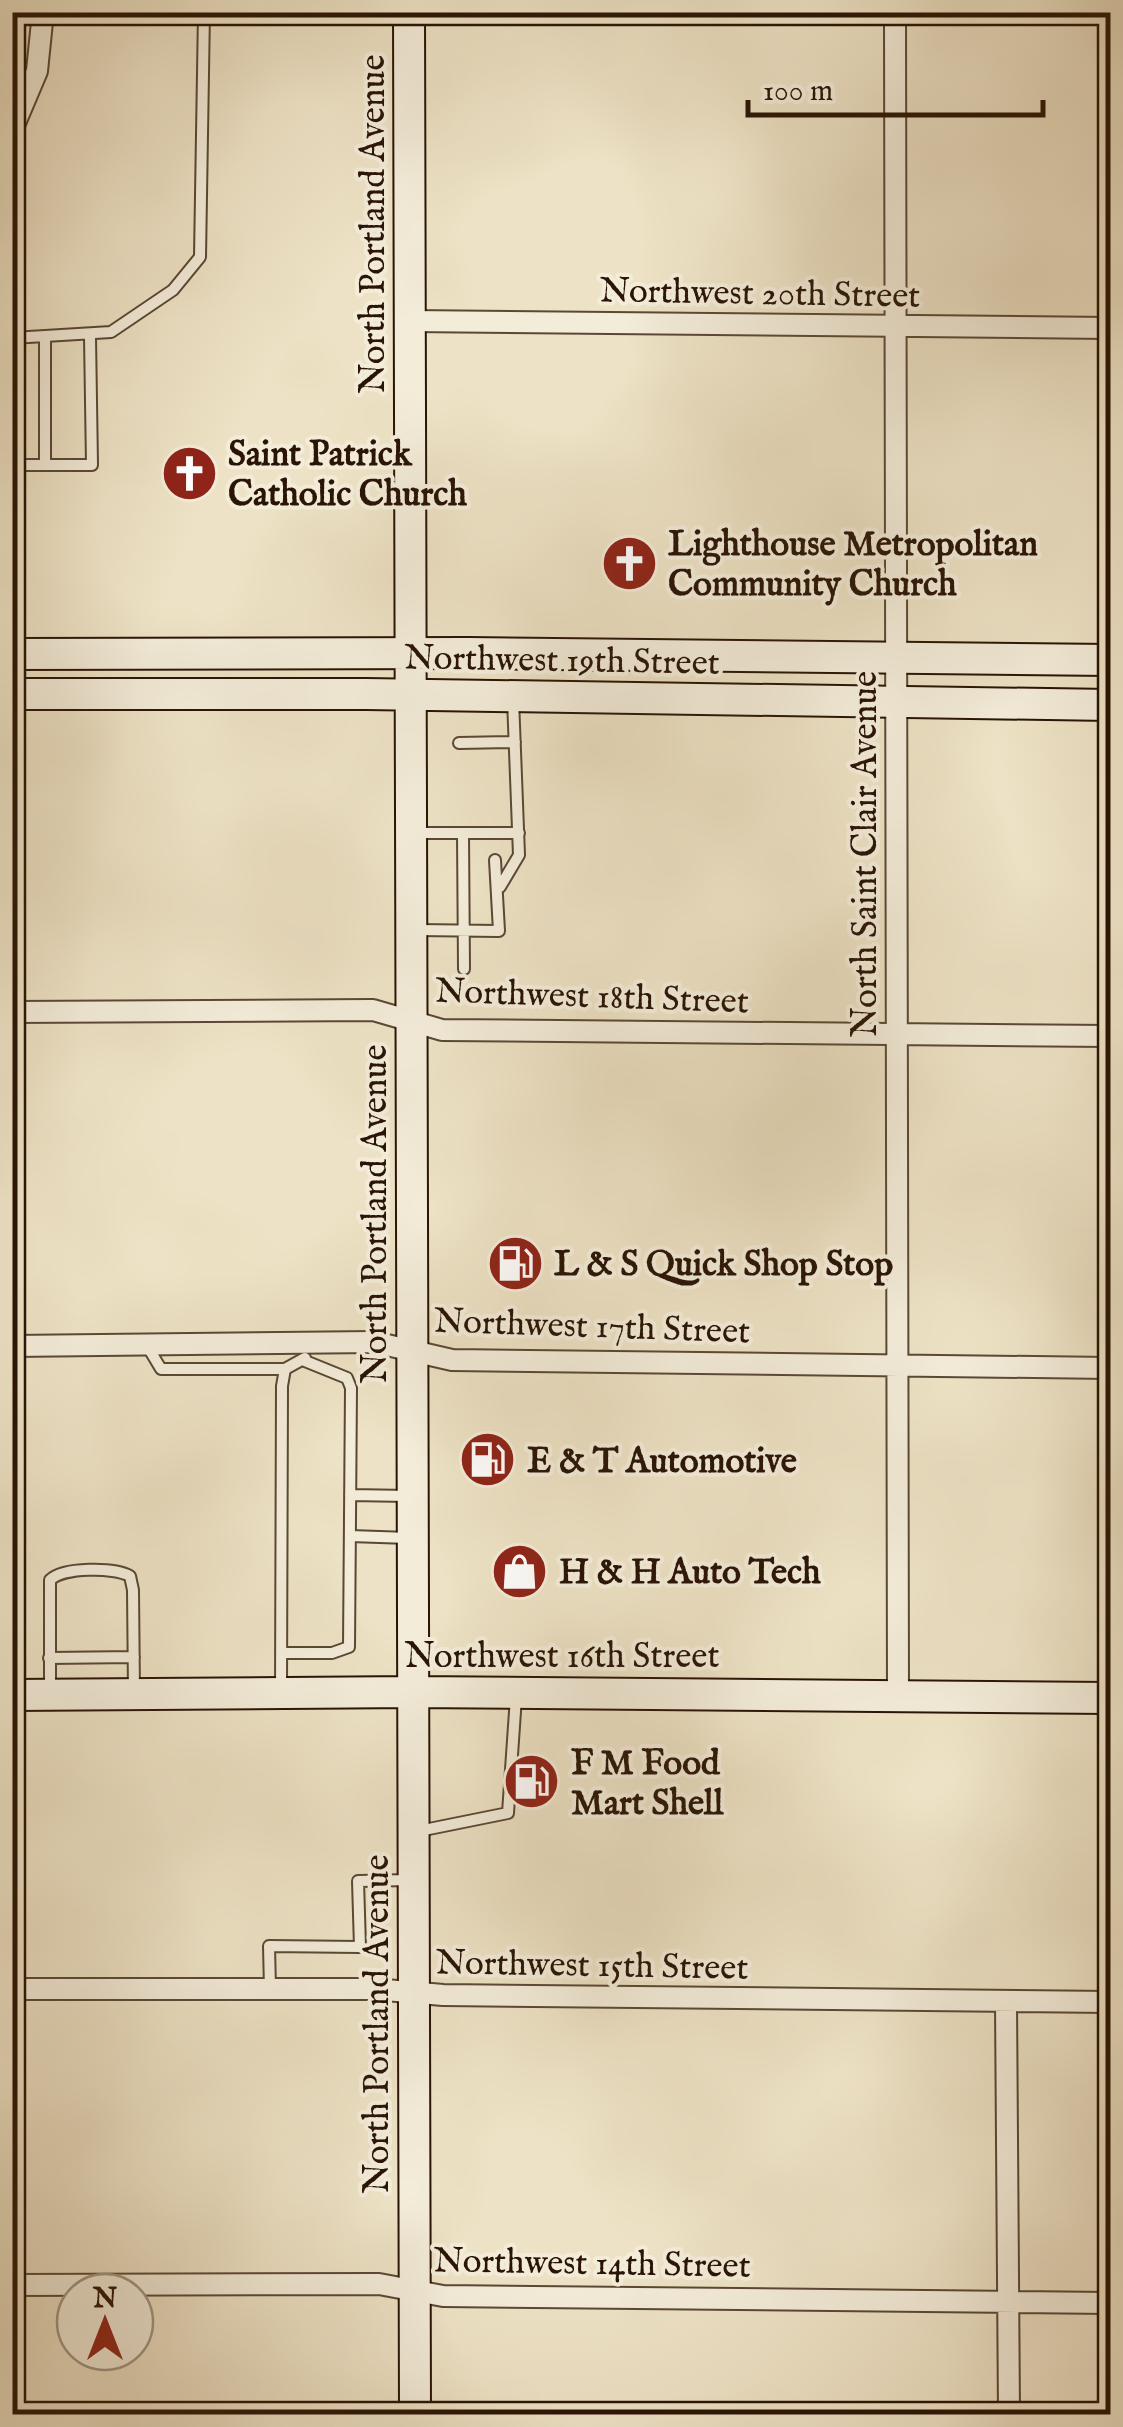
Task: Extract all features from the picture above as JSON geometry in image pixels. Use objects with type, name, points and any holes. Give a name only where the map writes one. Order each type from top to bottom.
[{"type":"street","points":[[12,130],[36,71],[43,12]]},
{"type":"street","name":"North Portland Avenue","points":[[409,12],[415,2414]]},
{"type":"street","name":"North Saint Clair Avenue","points":[[895,12],[898,1695]]},
{"type":"street","name":"Northwest 20th Street","points":[[410,321],[1110,328]]},
{"type":"street","name":"Northwest 19th Street","points":[[12,654],[1110,660]]},
{"type":"street","name":"Northwest 19th Street","points":[[12,694],[1110,705]]},
{"type":"street","name":"Northwest 18th Street","points":[[12,1012],[373,1010],[442,1030],[1110,1036]]},
{"type":"street","name":"Northwest 17th Street","points":[[12,1346],[146,1344],[307,1351],[374,1342],[452,1360],[1110,1368]]},
{"type":"street","name":"Northwest 16th Street","points":[[12,1695],[516,1692],[1110,1698]]},
{"type":"street","name":"Northwest 15th Street","points":[[12,1989],[270,1989],[1110,2002]]},
{"type":"street","points":[[1006,2002],[1009,2414]]},
{"type":"street","name":"Northwest 14th Street","points":[[12,2284],[379,2284],[444,2296],[1110,2303]]},
{"type":"lane","points":[[12,338],[90,337],[111,332],[156,303],[189,274],[200,258],[204,12]]},
{"type":"lane","points":[[45,337],[45,465]]},
{"type":"lane","points":[[12,464],[92,465],[90,337]]},
{"type":"lane","points":[[507,847],[512,834],[513,698]]},
{"type":"lane","points":[[459,743],[515,742]]},
{"type":"lane","points":[[411,834],[512,834]]},
{"type":"lane","points":[[463,834],[464,969]]},
{"type":"lane","points":[[494,834],[494,846]]},
{"type":"lane","points":[[500,886],[519,855],[512,834]]},
{"type":"lane","points":[[411,930],[499,932],[500,886],[495,860]]},
{"type":"lane","points":[[500,886],[508,861]]},
{"type":"lane","points":[[146,1344],[162,1369],[285,1369],[307,1351],[348,1378],[349,1646],[332,1653],[281,1653]]},
{"type":"lane","points":[[281,1693],[285,1369]]},
{"type":"lane","points":[[350,1495],[412,1496]]},
{"type":"lane","points":[[350,1536],[412,1538]]},
{"type":"lane","points":[[50,1694],[50,1580],[61,1572],[108,1572],[130,1576],[134,1694]]},
{"type":"lane","points":[[50,1658],[134,1657]]},
{"type":"lane","points":[[413,1832],[508,1814],[516,1692]]},
{"type":"lane","points":[[270,1989],[268,1946],[360,1948],[358,1881],[413,1880]]},
{"type":"place","name":"Saint Patrick Catholic Church","points":[[189,473]]},
{"type":"place","name":"Lighthouse Metropolitan Community Church","points":[[629,563]]},
{"type":"place","name":"L & S Quick Shop Stop","points":[[515,1263]]},
{"type":"place","name":"E & T Automotive","points":[[488,1460]]},
{"type":"place","name":"H & H Auto Tech","points":[[520,1571]]},
{"type":"place","name":"F M Food Mart Shell","points":[[532,1782]]}]
